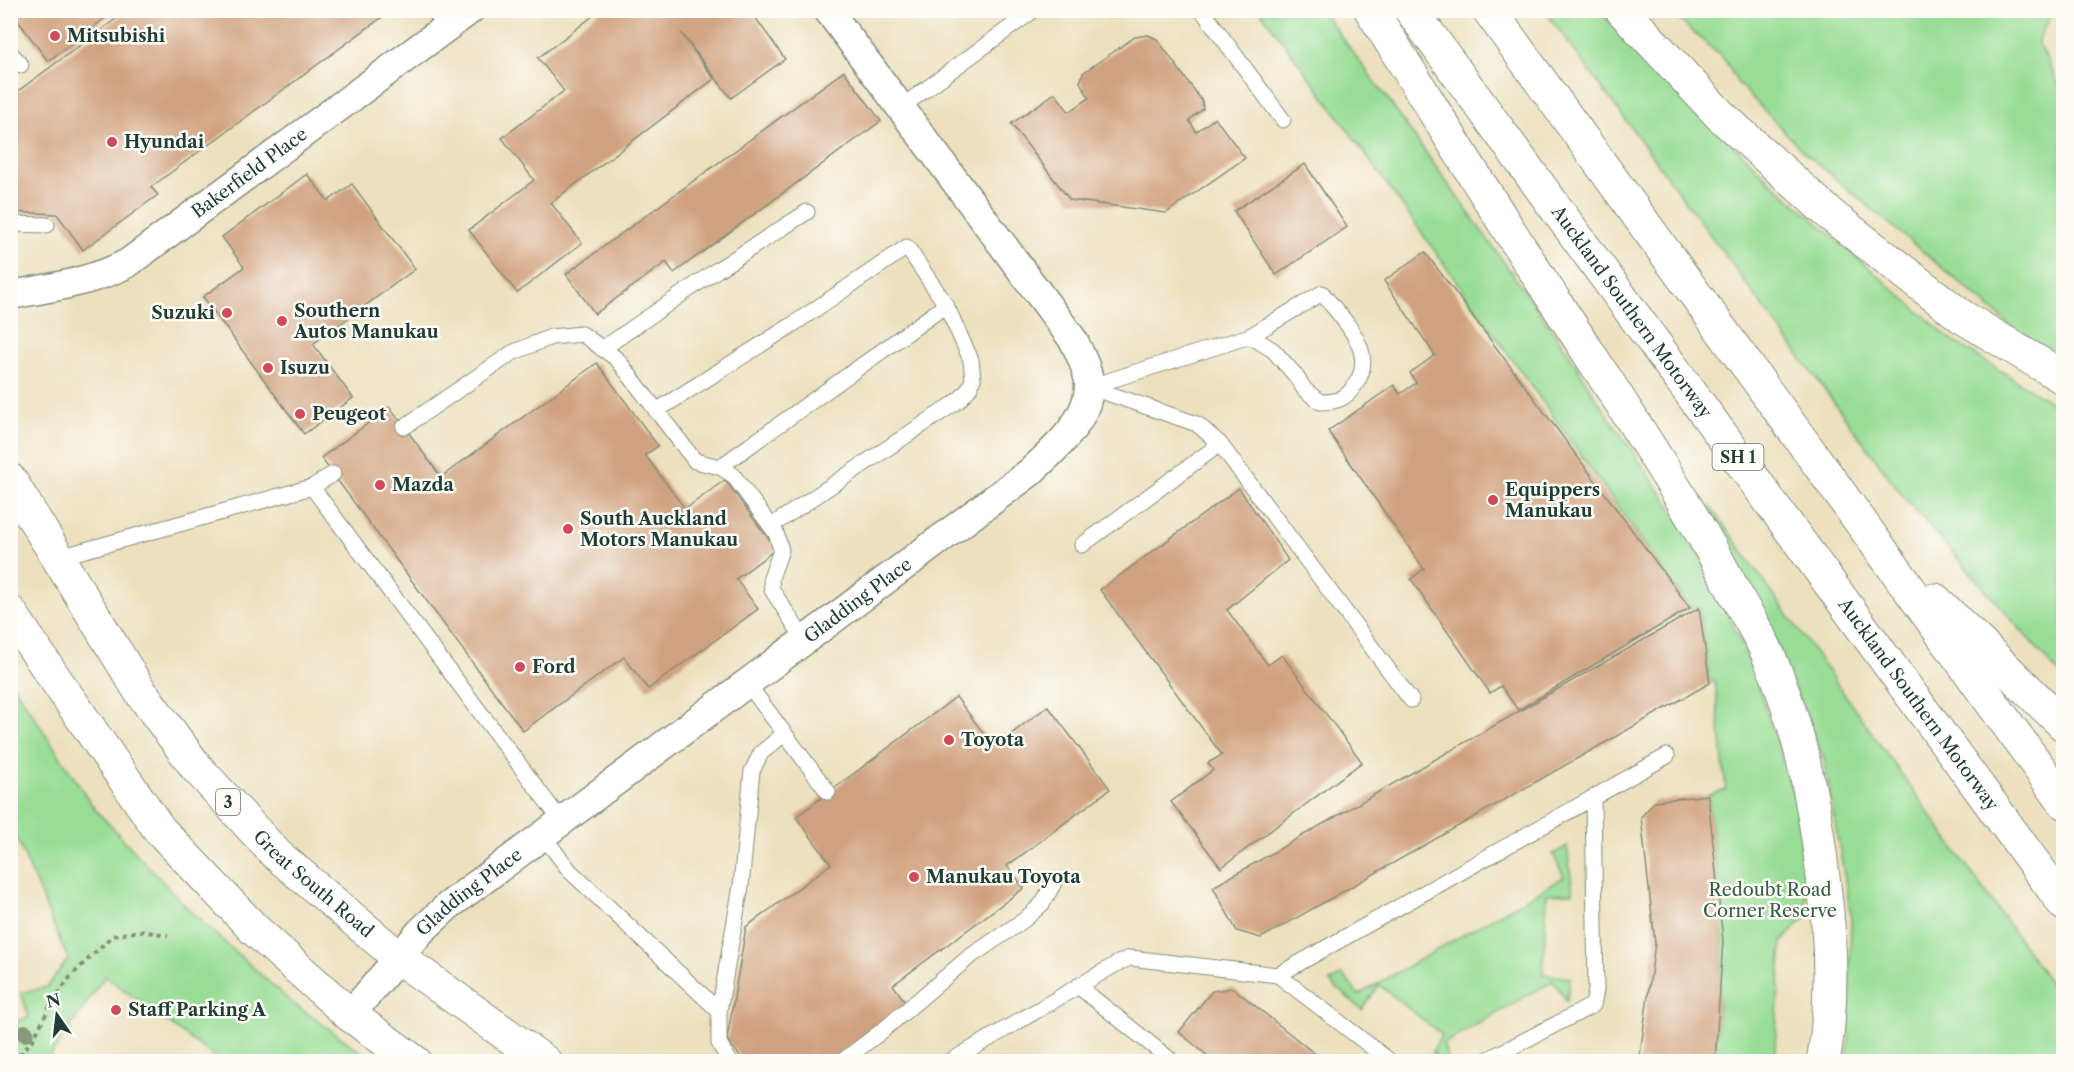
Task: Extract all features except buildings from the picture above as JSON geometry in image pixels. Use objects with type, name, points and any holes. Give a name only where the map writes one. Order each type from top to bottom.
[{"type":"main road","points":[[1371,10],[1539,278],[1664,470],[1720,564],[1767,652],[1796,732],[1811,796],[1821,858],[1828,915],[1829,976],[1826,1045],[1823,1062]]},
{"type":"main road","name":"Auckland Southern Motorway","points":[[1411,10],[2064,904]]},
{"type":"main road","points":[[1489,10],[2064,802]]},
{"type":"main road","points":[[1622,10],[1720,115],[1832,216],[1961,316],[2064,378]]},
{"type":"main road","name":"Great South Road","points":[[10,480],[60,557],[93,616],[140,691],[196,767],[276,854],[398,957],[545,1062]]},
{"type":"main road","points":[[1869,536],[2064,725]]},
{"type":"main road","points":[[10,612],[159,829],[254,929],[350,1015],[415,1062]]},
{"type":"main road","points":[[10,626],[49,670]]},
{"type":"street","name":"Bakerfield Place","points":[[10,295],[89,279],[128,263],[440,19],[470,10]]},
{"type":"street","points":[[828,10],[1062,324],[1081,356],[1089,387]]},
{"type":"street","name":"Gladding Place","points":[[350,1015],[421,931],[448,906],[1021,479],[1046,458],[1062,443],[1079,416],[1089,387]]},
{"type":"lane","points":[[900,108],[1034,10]]},
{"type":"lane","points":[[1202,10],[1283,120]]},
{"type":"lane","points":[[10,52],[21,65]]},
{"type":"lane","points":[[602,349],[807,212]]},
{"type":"lane","points":[[10,224],[47,225]]},
{"type":"lane","points":[[656,411],[792,325],[907,247],[946,305],[971,360],[973,379],[969,389],[958,401],[771,526]]},
{"type":"lane","points":[[1089,387],[1250,336],[1323,293],[1358,340],[1363,353],[1364,366],[1360,379],[1349,394],[1337,402],[1320,402],[1304,389],[1296,376],[1273,350],[1250,336]]},
{"type":"lane","points":[[720,467],[946,305]]},
{"type":"lane","points":[[404,427],[512,353],[551,337],[582,334],[617,359],[695,461],[720,467],[733,475],[771,526],[781,549],[771,578],[772,590],[805,640]]},
{"type":"lane","points":[[1089,387],[1197,424],[1220,444],[1411,700]]},
{"type":"lane","points":[[1082,544],[1220,444]]},
{"type":"lane","points":[[60,557],[312,487],[333,474]]},
{"type":"lane","points":[[312,487],[553,829],[570,870],[719,1011]]},
{"type":"lane","points":[[747,683],[828,792]]},
{"type":"lane","points":[[730,1062],[719,1043],[719,1011],[741,886],[752,771],[761,753],[784,734]]},
{"type":"lane","points":[[1278,975],[1667,756]]},
{"type":"lane","points":[[1483,1062],[1593,1005],[1596,990],[1593,798]]},
{"type":"lane","points":[[840,1062],[968,958],[1024,920],[1042,904],[1055,881]]},
{"type":"lane","points":[[950,1062],[1130,958],[1278,975],[1391,1062]]},
{"type":"lane","points":[[1078,986],[1173,1062]]},
{"type":"path","points":[[14,1062],[34,1038],[50,1006],[71,976],[112,936],[140,931],[168,935]]},
{"type":"green space","name":"Redoubt Road Corner Reserve","points":[[1260,11],[1322,11],[1570,355],[1592,392],[1695,542],[1714,590],[1723,603],[1754,671],[1800,817],[1807,915],[1782,942],[1774,1061],[1715,1061],[1723,941],[1708,795],[1726,790],[1715,681],[1710,683],[1699,608],[1690,608],[1336,113]]},
{"type":"green space","points":[[1545,11],[1599,11],[1770,181],[1953,341],[2063,410],[2063,678],[1903,496]]},
{"type":"green space","points":[[1669,11],[2053,11],[2038,41],[2063,94],[2063,369],[1806,154],[1737,82],[1725,60]]},
{"type":"green space","points":[[1711,507],[2063,1001],[2063,1061],[1846,1061],[1849,1040],[1851,914],[1824,760],[1764,613],[1705,514]]},
{"type":"green space","points":[[10,680],[94,808],[190,911],[290,1001],[374,1061],[220,1061],[105,976],[47,1061],[11,1061],[11,1024],[29,1017],[21,993],[47,987],[68,959],[11,825]]},
{"type":"green space","points":[[1567,846],[1573,893],[1547,894],[1543,974],[1570,978],[1567,1001],[1553,981],[1443,1044],[1449,1061],[1438,1061],[1432,1052],[1442,1035],[1379,985],[1362,1010],[1330,982],[1343,974],[1358,995],[1564,877],[1553,854]]},
{"type":"place","name":"Mitsubishi","points":[[55,36]]},
{"type":"place","name":"Hyundai","points":[[112,142]]},
{"type":"place","name":"Suzuki","points":[[227,313]]},
{"type":"place","name":"Southern Autos Manukau","points":[[282,321]]},
{"type":"place","name":"Isuzu","points":[[268,368]]},
{"type":"place","name":"Peugeot","points":[[300,414]]},
{"type":"place","name":"Mazda","points":[[380,485]]},
{"type":"place","name":"Equippers Manukau","points":[[1493,500]]},
{"type":"place","name":"South Auckland Motors Manukau","points":[[568,529]]},
{"type":"place","name":"Ford","points":[[520,667]]},
{"type":"place","name":"Toyota","points":[[949,740]]},
{"type":"place","name":"Manukau Toyota","points":[[914,877]]},
{"type":"place","name":"Staff Parking A","points":[[116,1010]]}]
